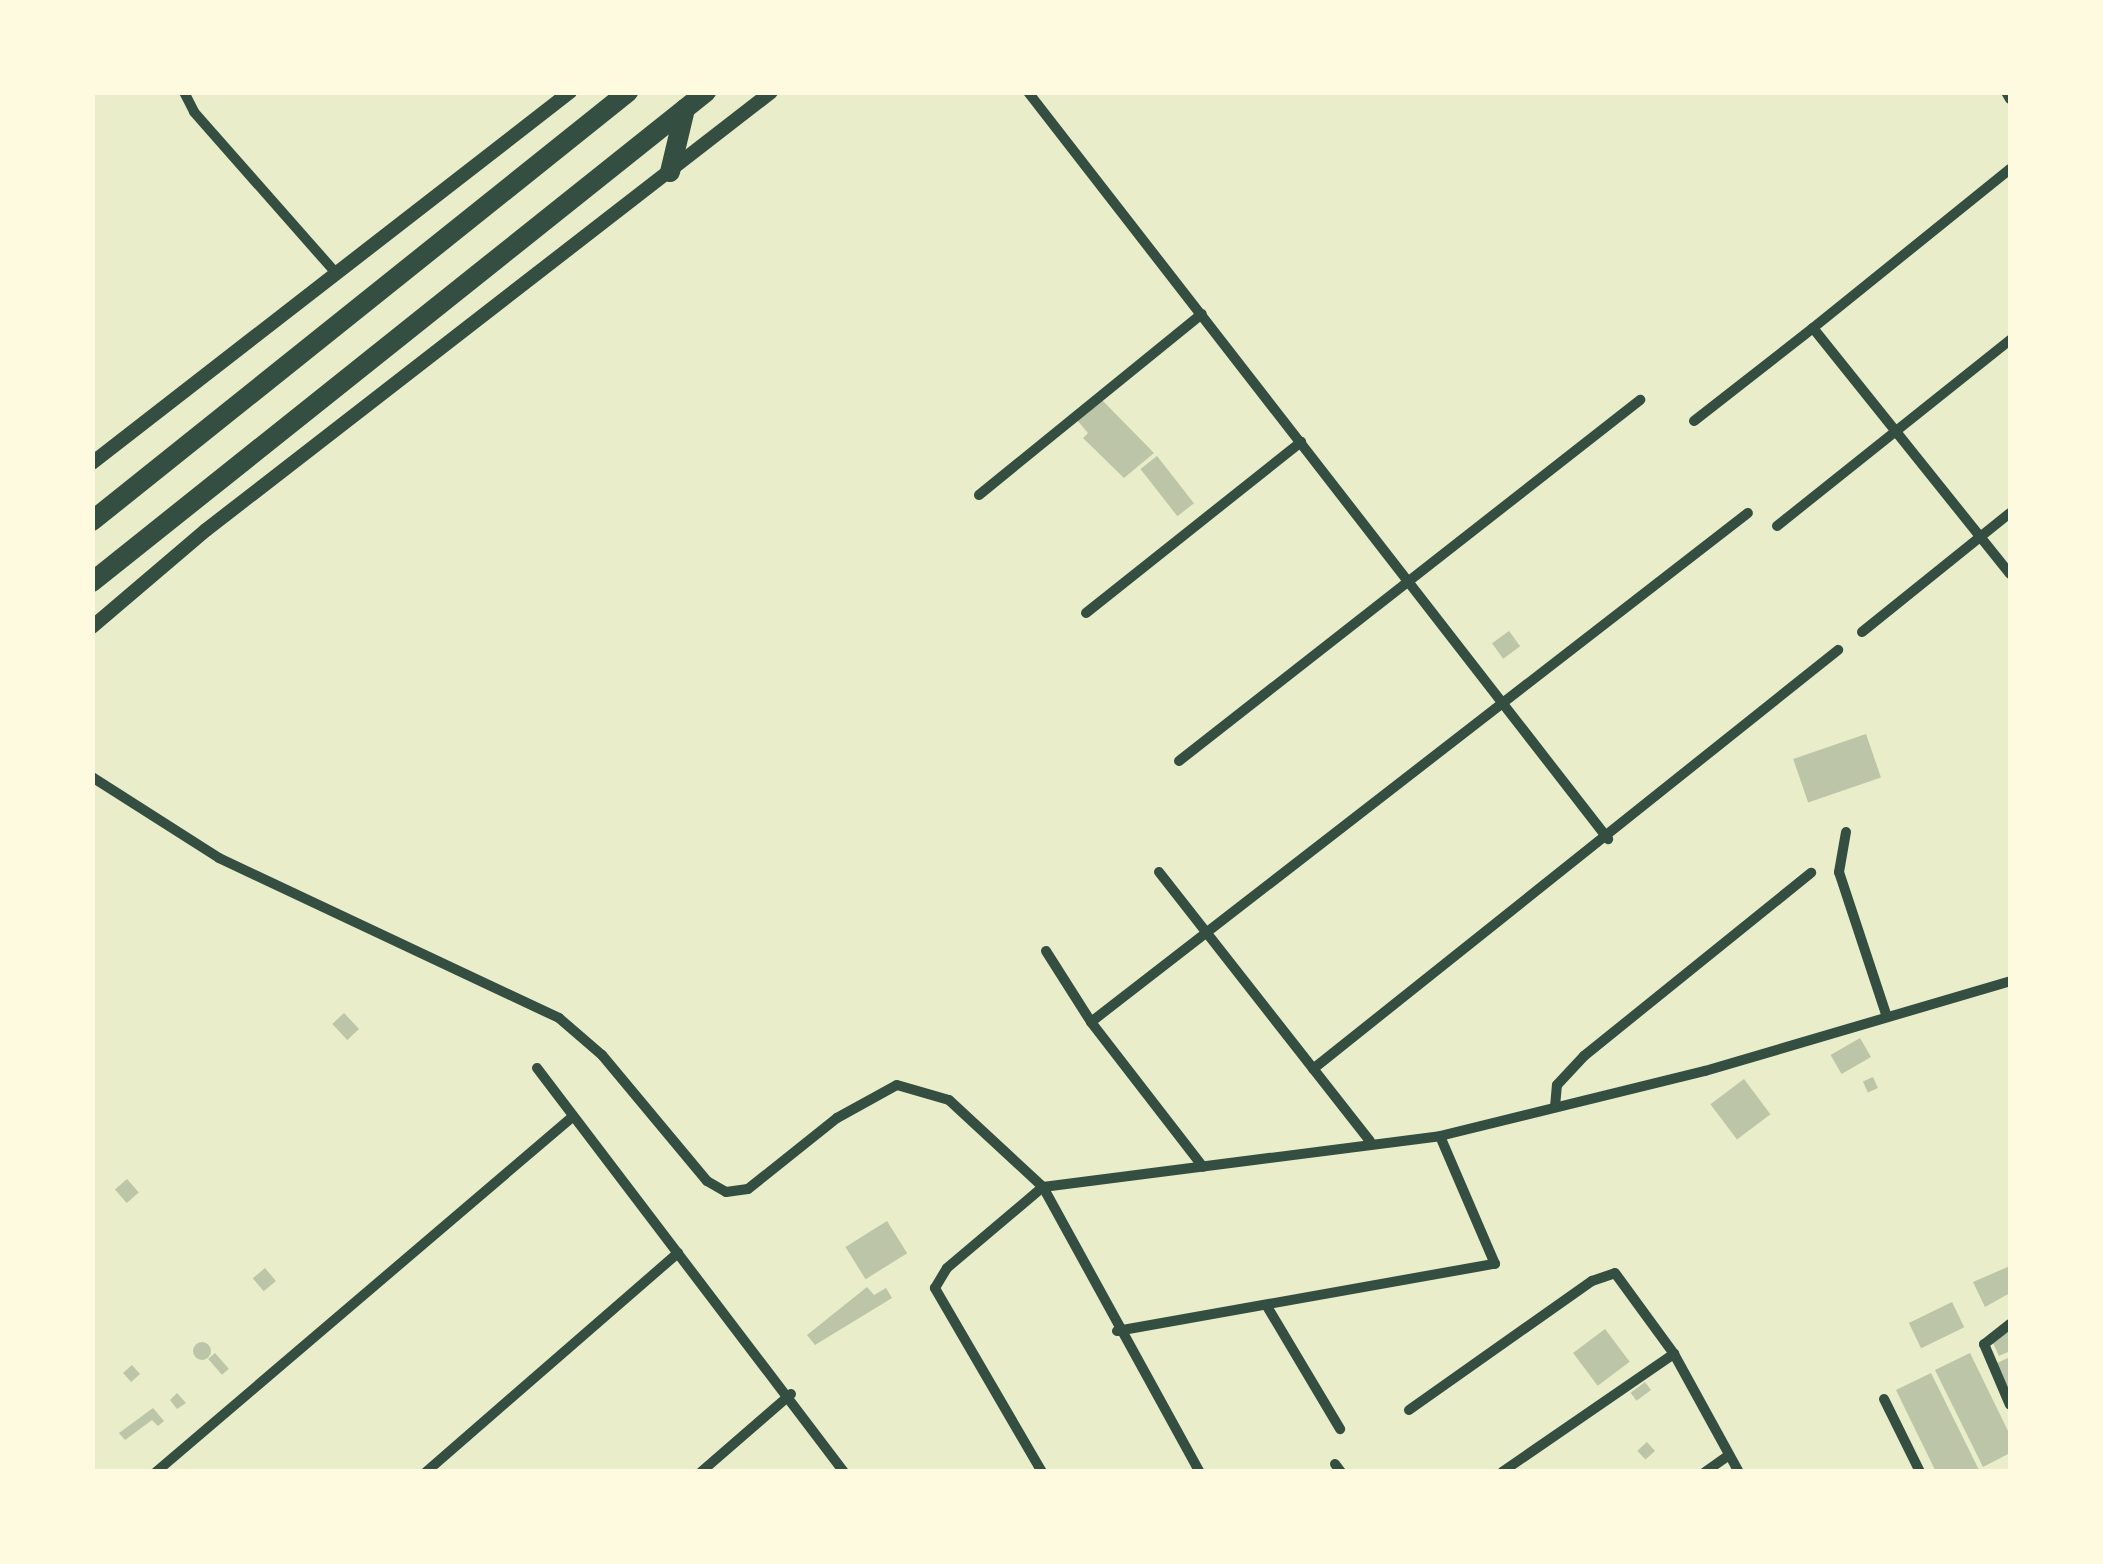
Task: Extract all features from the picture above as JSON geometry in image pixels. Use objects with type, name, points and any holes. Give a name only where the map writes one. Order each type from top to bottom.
[{"type":"highway","points":[[92,521],[628,92]]},
{"type":"highway","points":[[92,582],[706,92]]},
{"type":"highway","points":[[670,172],[685,110]]},
{"type":"street","points":[[184,92],[194,112],[334,271]]},
{"type":"street","points":[[92,463],[334,271],[570,92]]},
{"type":"street","points":[[92,627],[206,530],[771,92]]},
{"type":"street","points":[[1028,92],[1504,698],[1608,839]]},
{"type":"street","points":[[2006,92],[2010,98]]},
{"type":"street","points":[[1694,421],[2010,169]]},
{"type":"street","points":[[979,494],[1202,314]]},
{"type":"street","points":[[1812,328],[2010,574]]},
{"type":"street","points":[[1777,526],[2010,340]]},
{"type":"street","points":[[1179,761],[1640,400]]},
{"type":"street","points":[[1086,612],[1300,442]]},
{"type":"street","points":[[1862,632],[2010,513]]},
{"type":"street","points":[[1091,1022],[1210,936],[1504,698],[1748,514]]},
{"type":"street","points":[[1314,1068],[1608,839],[1838,650]]},
{"type":"street","points":[[92,777],[219,858],[558,1018],[602,1054],[707,1181],[726,1192],[748,1189],[838,1118],[897,1085],[949,1100],[1043,1188],[1118,1331],[1200,1472]]},
{"type":"street","points":[[1846,832],[1840,872],[1886,1014]]},
{"type":"street","points":[[1159,872],[1370,1141]]},
{"type":"street","points":[[1555,1106],[1557,1085],[1584,1056],[1811,873]]},
{"type":"street","points":[[1046,951],[1091,1022],[1203,1167]]},
{"type":"street","points":[[1042,1472],[935,1288],[947,1268],[1043,1188],[1370,1141],[1440,1136],[1705,1071],[2010,980]]},
{"type":"street","points":[[537,1068],[572,1118],[791,1394],[844,1472]]},
{"type":"street","points":[[156,1472],[572,1118]]},
{"type":"street","points":[[1118,1331],[1268,1308],[1495,1264],[1440,1136]]},
{"type":"street","points":[[426,1472],[678,1253]]},
{"type":"street","points":[[1409,1410],[1602,1276],[1615,1274],[1674,1354],[1739,1472]]},
{"type":"street","points":[[1268,1308],[1340,1429]]},
{"type":"street","points":[[2010,1324],[1984,1344],[2010,1405]]},
{"type":"street","points":[[1502,1472],[1674,1354]]},
{"type":"street","points":[[701,1472],[791,1394]]},
{"type":"street","points":[[1884,1399],[1920,1472]]},
{"type":"street","points":[[1706,1472],[1728,1456]]},
{"type":"building","points":[[1101,399],[1154,453],[1124,478],[1083,438],[1088,433],[1077,420]]},
{"type":"building","points":[[1157,456],[1194,503],[1177,516],[1140,469]]},
{"type":"building","points":[[1509,631],[1520,646],[1503,659],[1492,643]]},
{"type":"building","points":[[1866,734],[1881,777],[1808,803],[1793,759]]},
{"type":"building","points":[[344,1013],[359,1029],[347,1040],[332,1024]]},
{"type":"building","points":[[1860,1038],[1871,1057],[1842,1074],[1831,1055]]},
{"type":"building","points":[[1873,1077],[1878,1088],[1868,1092],[1863,1081]]},
{"type":"building","points":[[1744,1079],[1770,1114],[1737,1139],[1710,1104]]},
{"type":"building","points":[[127,1179],[139,1193],[127,1203],[115,1189]]},
{"type":"building","points":[[887,1221],[907,1253],[866,1279],[845,1247]]},
{"type":"building","points":[[2010,1266],[2010,1293],[1985,1307],[1973,1282]]},
{"type":"building","points":[[265,1268],[276,1281],[264,1291],[253,1278]]},
{"type":"building","points":[[867,1287],[874,1295],[886,1288],[892,1298],[815,1345],[807,1335]]},
{"type":"building","points":[[1952,1302],[1964,1327],[1921,1348],[1909,1323]]},
{"type":"building","points":[[2010,1328],[2010,1351],[1999,1356],[1992,1341]]},
{"type":"building","points":[[1605,1329],[1630,1362],[1598,1386],[1573,1353]]},
{"type":"building","points":[[202,1342],[211,1351],[202,1360],[193,1351]]},
{"type":"building","points":[[215,1353],[229,1369],[222,1375],[208,1359]]},
{"type":"building","points":[[1970,1353],[2010,1435],[2010,1453],[1983,1467],[1935,1370]]},
{"type":"building","points":[[2008,1358],[2010,1364],[2010,1394],[1997,1363]]},
{"type":"building","points":[[132,1365],[140,1374],[131,1382],[123,1373]]},
{"type":"building","points":[[1931,1373],[1978,1472],[1936,1472],[1896,1390]]},
{"type":"building","points":[[1645,1382],[1651,1390],[1637,1401],[1631,1393]]},
{"type":"building","points":[[177,1393],[186,1403],[177,1409],[170,1400]]},
{"type":"building","points":[[153,1408],[164,1421],[158,1426],[152,1420],[125,1440],[119,1433]]},
{"type":"building","points":[[1647,1442],[1655,1451],[1645,1460],[1637,1451]]}]
